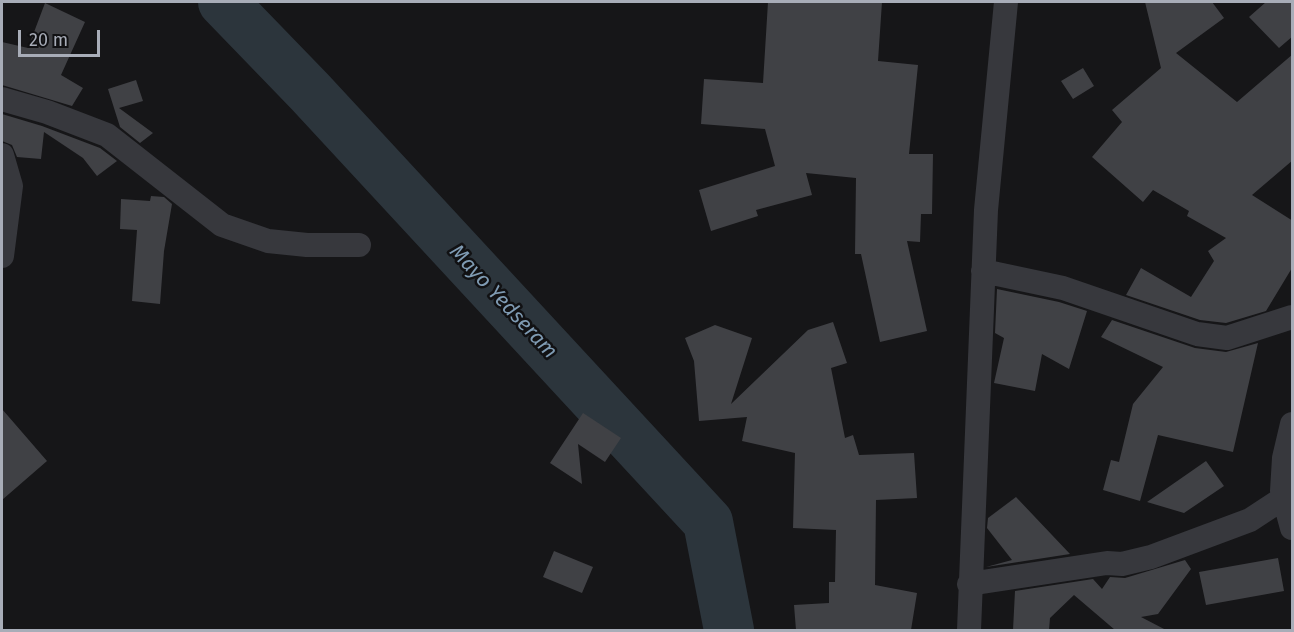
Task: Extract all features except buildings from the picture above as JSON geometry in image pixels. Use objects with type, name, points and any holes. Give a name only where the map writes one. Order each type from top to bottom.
[{"type":"street","points":[[969,630],[983,271],[1006,2]]},
{"type":"street","points":[[2,99],[47,112],[107,135],[222,225],[268,241],[307,245],[359,245]]},
{"type":"street","points":[[2,155],[11,186],[2,256]]},
{"type":"street","points":[[983,271],[1063,288],[1197,334],[1227,338],[1293,317]]},
{"type":"street","points":[[1293,424],[1284,458],[1286,494],[1293,528]]},
{"type":"street","points":[[969,584],[1107,563],[1122,564],[1151,557],[1250,520],[1286,494]]},
{"type":"waterway","name":"Mayo Yedseram","points":[[223,2],[310,92],[708,522],[729,630]]}]
